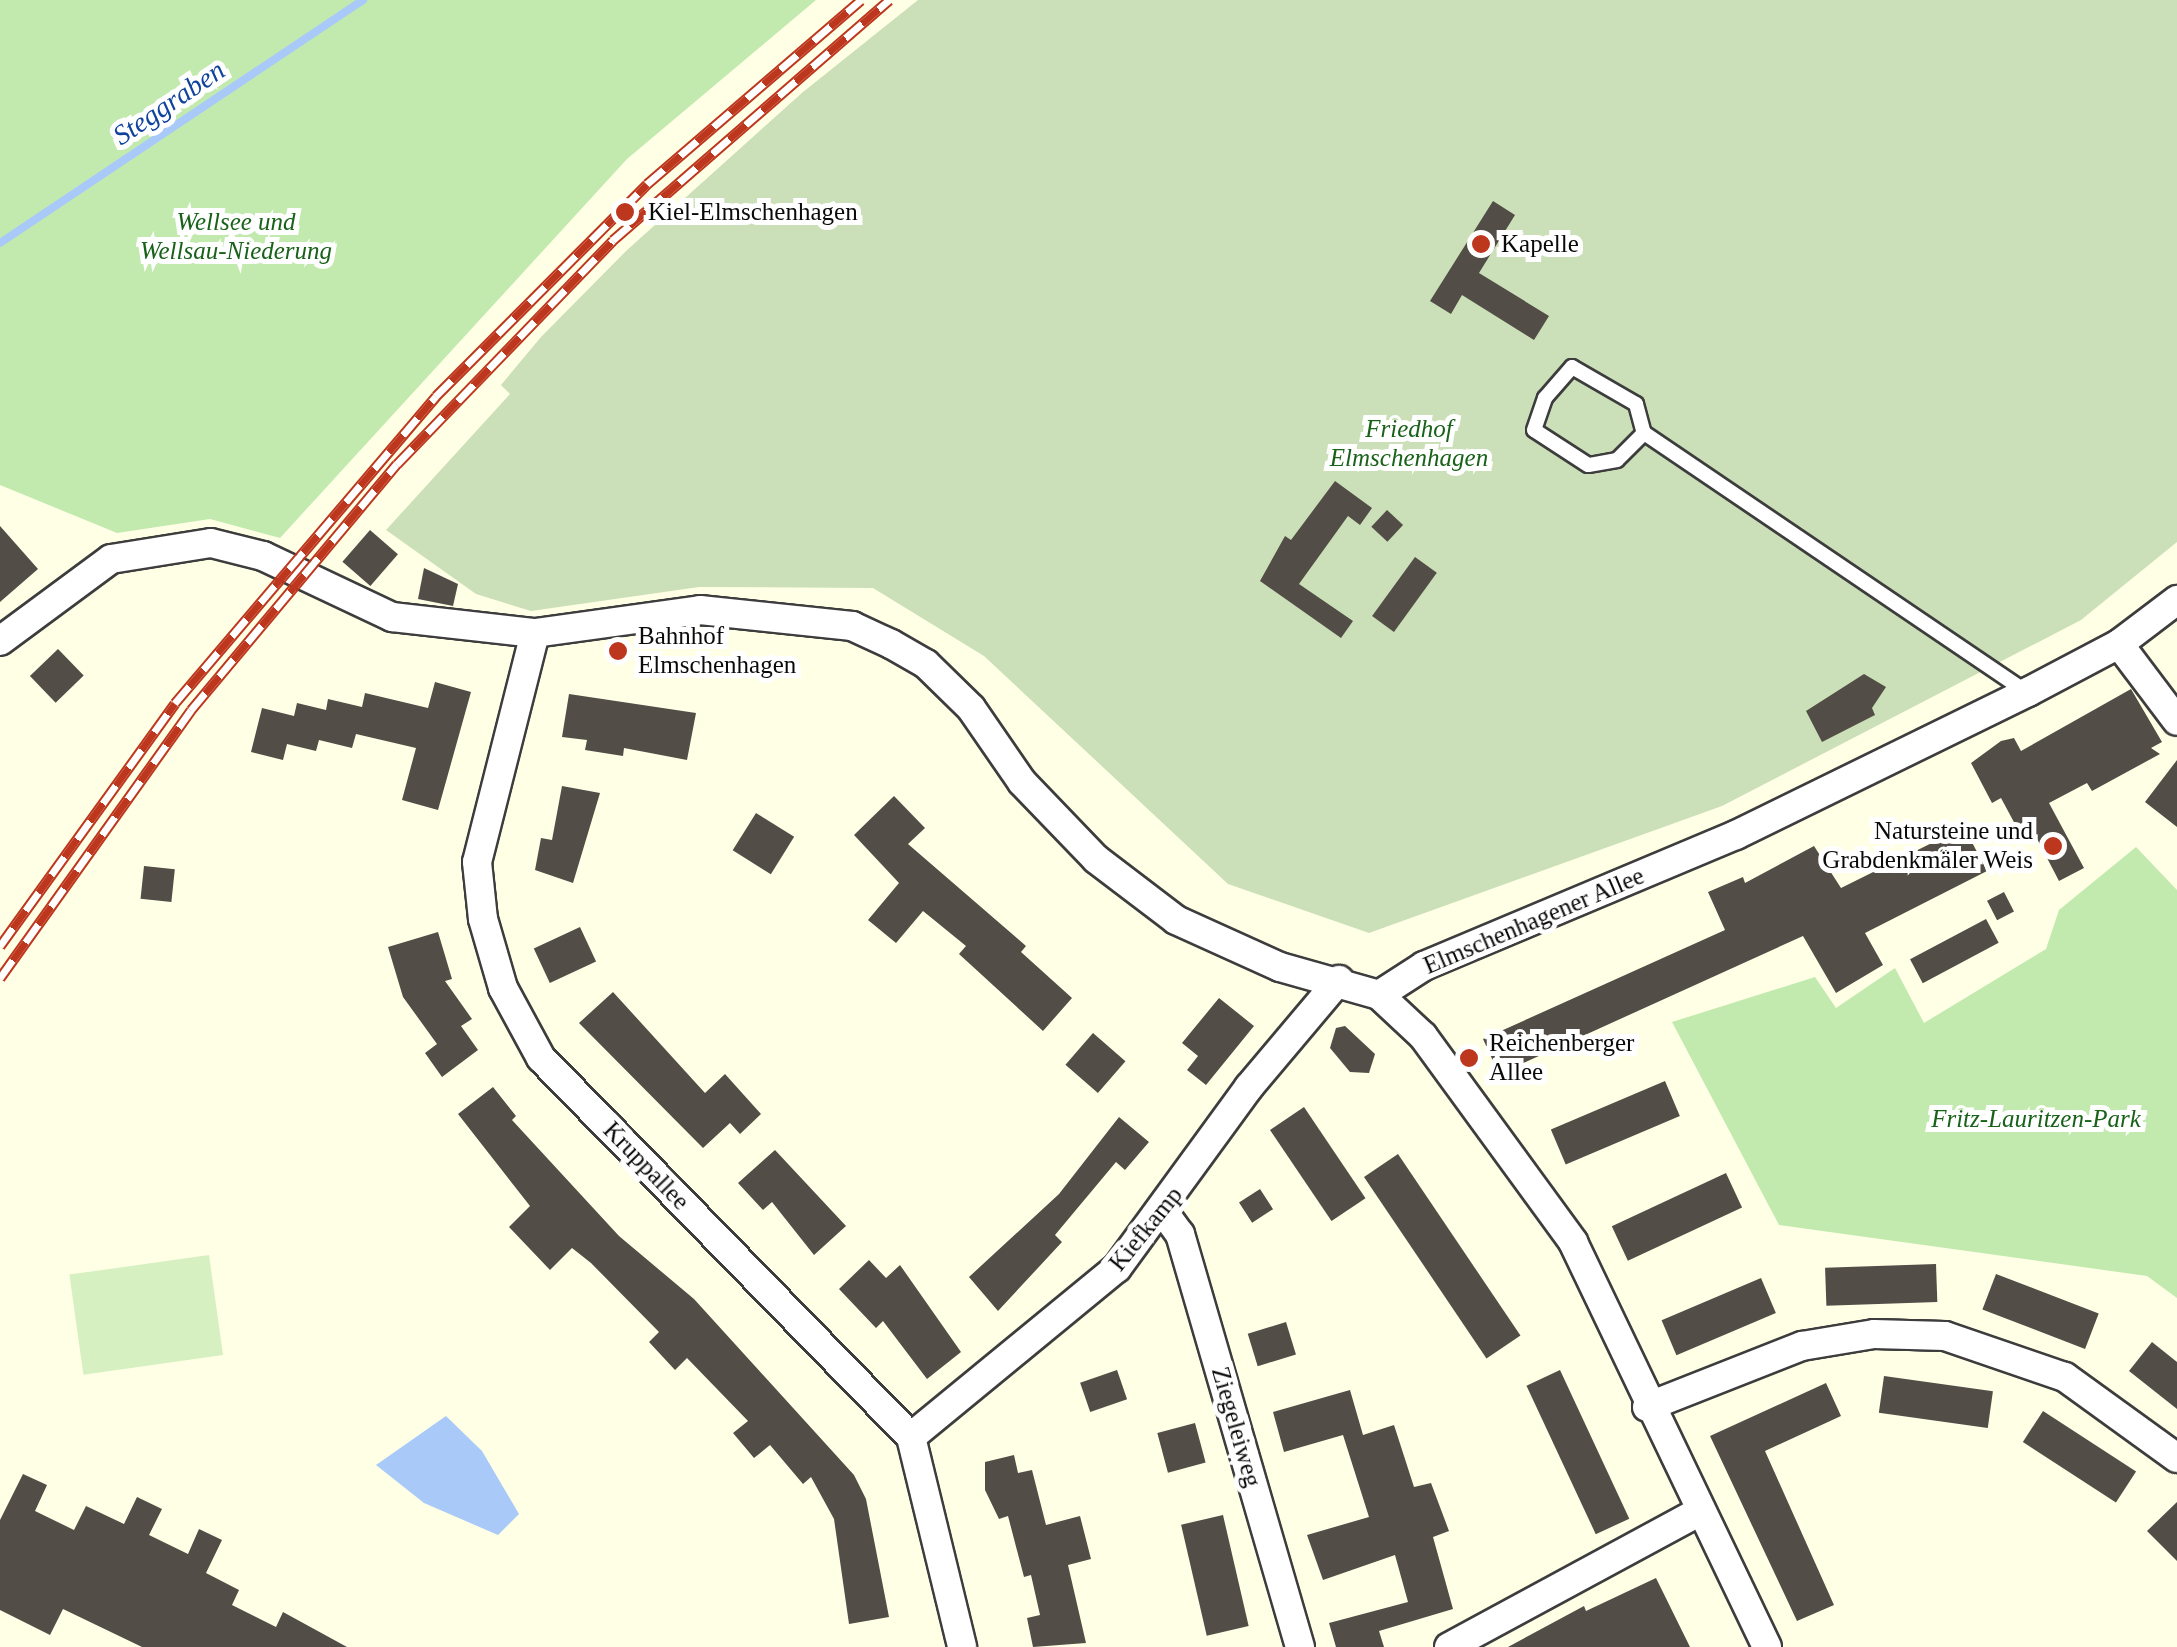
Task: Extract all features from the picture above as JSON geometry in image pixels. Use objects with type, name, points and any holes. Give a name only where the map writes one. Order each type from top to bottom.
[{"type":"street","points":[[0,641],[112,560],[186,544],[262,556],[392,617],[536,633],[700,610],[852,626],[926,664],[970,708],[1022,782],[1096,860],[1176,920],[1280,967],[1339,980],[1379,995],[1422,1036],[1573,1242],[1766,1647]]},
{"type":"street","name":"Elmschenhagener Allee","points":[[1379,995],[1424,966],[1736,835],[2028,692],[2119,644],[2177,600]]},
{"type":"street","name":"Kruppallee","points":[[536,633],[477,862],[483,919],[503,988],[541,1058],[912,1437]]},
{"type":"street","points":[[2119,644],[2177,721]]},
{"type":"street","name":"Kiefkamp","points":[[912,1437],[1117,1268],[1163,1211],[1249,1086],[1339,980]]},
{"type":"street","name":"Ziegeleiweg","points":[[1163,1211],[1180,1234],[1300,1647]]},
{"type":"street","points":[[1648,1406],[1802,1346],[1874,1334],[1945,1336],[2065,1377],[2177,1458]]},
{"type":"street","points":[[912,1437],[962,1647]]},
{"type":"street","points":[[1449,1647],[1699,1512]]},
{"type":"lane","points":[[1644,433],[1617,460],[1588,465],[1534,430],[1546,398],[1572,366],[1636,404],[1644,433],[2028,692]]},
{"type":"green space","name":"Wellsee und Wellsau-Niederung","points":[[0,0],[816,0],[627,159],[280,538],[210,519],[117,533],[0,485]]},
{"type":"green space","name":"Friedhof Elmschenhagen","points":[[918,0],[2177,0],[2177,542],[2081,620],[1722,806],[1369,933],[1228,884],[984,656],[873,588],[699,587],[531,611],[476,594],[386,530],[510,394],[501,385],[541,337],[626,251],[803,92]]},
{"type":"green space","name":"Fritz-Lauritzen-Park","points":[[2136,847],[2177,890],[2177,1298],[2147,1276],[1779,1225],[1672,1022],[1815,977],[1836,1008],[1895,968],[1924,1023],[2046,949],[2059,910]]},
{"type":"green space","points":[[209,1255],[223,1355],[83,1375],[69,1275]]},
{"type":"water","points":[[446,1416],[482,1451],[519,1514],[498,1535],[424,1503],[376,1465]]},
{"type":"building","name":"Kapelle","points":[[1493,201],[1515,215],[1479,273],[1549,316],[1534,340],[1462,295],[1451,314],[1430,301]]},
{"type":"building","points":[[1335,481],[1372,508],[1360,525],[1348,516],[1299,584],[1353,621],[1341,638],[1260,581],[1285,536],[1291,540]]},
{"type":"building","points":[[1387,510],[1403,525],[1387,542],[1371,527]]},
{"type":"building","points":[[0,526],[38,569],[0,602]]},
{"type":"building","points":[[370,530],[398,554],[370,586],[342,562]]},
{"type":"building","points":[[1415,557],[1437,573],[1394,632],[1372,616]]},
{"type":"building","points":[[424,568],[458,584],[453,606],[418,599]]},
{"type":"building","points":[[58,649],[84,676],[56,703],[30,676]]},
{"type":"building","points":[[1864,674],[1886,687],[1872,708],[1875,715],[1822,742],[1806,711]]},
{"type":"building","points":[[435,682],[471,692],[438,810],[402,800],[416,748],[356,734],[352,748],[319,740],[316,751],[287,744],[283,760],[251,752],[262,708],[294,716],[297,703],[326,710],[328,699],[362,707],[365,693],[428,708]]},
{"type":"building","points":[[2131,689],[2162,742],[2151,748],[2160,754],[2092,791],[2087,783],[2049,803],[2084,868],[2059,881],[2034,833],[2023,839],[2001,798],[1992,803],[1971,763],[2001,741],[2014,738],[2021,751]]},
{"type":"building","points":[[569,694],[696,713],[687,760],[624,748],[623,756],[585,750],[587,740],[562,737]]},
{"type":"building","points":[[2177,760],[2177,827],[2145,802]]},
{"type":"building","points":[[562,786],[600,793],[573,883],[535,870],[541,838],[552,840]]},
{"type":"building","points":[[894,796],[925,828],[908,844],[1026,946],[1021,952],[1072,998],[1043,1031],[959,954],[966,946],[923,911],[896,943],[868,920],[899,883],[854,835]]},
{"type":"building","points":[[756,813],[794,837],[771,874],[733,850]]},
{"type":"building","points":[[1964,827],[1987,871],[1865,933],[1883,965],[1836,993],[1803,936],[1499,1074],[1483,1039],[1725,930],[1708,892],[1743,877],[1745,883],[1814,846],[1841,888]]},
{"type":"building","points":[[144,866],[175,869],[171,902],[141,899]]},
{"type":"building","points":[[2004,892],[2014,912],[1997,920],[1987,901]]},
{"type":"building","points":[[1986,919],[1999,943],[1923,983],[1910,959]]},
{"type":"building","points":[[580,927],[596,961],[550,983],[534,949]]},
{"type":"building","points":[[438,932],[452,979],[445,981],[472,1019],[461,1026],[478,1050],[442,1077],[425,1053],[437,1044],[403,997],[388,947]]},
{"type":"building","points":[[613,992],[705,1093],[725,1074],[761,1114],[740,1134],[730,1123],[703,1148],[579,1023]]},
{"type":"building","points":[[1219,998],[1254,1026],[1206,1085],[1187,1070],[1198,1056],[1182,1043]]},
{"type":"building","points":[[1345,1026],[1375,1054],[1369,1073],[1350,1072],[1330,1048],[1336,1028]]},
{"type":"building","points":[[1093,1033],[1125,1061],[1098,1093],[1065,1065]]},
{"type":"building","points":[[1665,1081],[1680,1116],[1566,1164],[1551,1129]]},
{"type":"building","points":[[493,1087],[516,1116],[512,1120],[619,1236],[694,1299],[854,1475],[866,1499],[889,1617],[849,1624],[834,1519],[811,1477],[803,1484],[770,1445],[754,1458],[733,1433],[748,1421],[687,1358],[675,1370],[649,1342],[659,1332],[591,1263],[572,1248],[550,1270],[509,1227],[530,1206],[458,1114]]},
{"type":"building","points":[[1304,1107],[1366,1198],[1332,1221],[1270,1130]]},
{"type":"building","points":[[1119,1117],[1149,1142],[1125,1170],[1116,1162],[1055,1235],[1062,1242],[998,1311],[969,1277],[1059,1194]]},
{"type":"building","points":[[775,1150],[846,1226],[814,1255],[772,1202],[763,1210],[738,1183]]},
{"type":"building","points":[[1398,1154],[1520,1336],[1486,1358],[1364,1177]]},
{"type":"building","points":[[1726,1173],[1742,1207],[1628,1261],[1612,1226]]},
{"type":"building","points":[[1260,1189],[1273,1209],[1252,1223],[1239,1203]]},
{"type":"building","points":[[869,1260],[886,1278],[900,1265],[961,1352],[927,1379],[883,1321],[876,1328],[839,1289]]},
{"type":"building","points":[[1936,1264],[1937,1302],[1826,1306],[1825,1268]]},
{"type":"building","points":[[1996,1274],[2099,1313],[2085,1349],[1982,1309]]},
{"type":"building","points":[[1761,1278],[1776,1313],[1676,1355],[1662,1320]]},
{"type":"building","points":[[1286,1322],[1296,1355],[1258,1366],[1248,1334]]},
{"type":"building","points":[[2152,1342],[2177,1362],[2177,1409],[2129,1371]]},
{"type":"building","points":[[1117,1370],[1127,1399],[1090,1412],[1080,1383]]},
{"type":"building","points":[[1560,1370],[1629,1519],[1596,1534],[1526,1386]]},
{"type":"building","points":[[1884,1376],[1993,1391],[1988,1428],[1879,1413]]},
{"type":"building","points":[[1826,1383],[1841,1416],[1765,1451],[1834,1605],[1797,1621],[1710,1436]]},
{"type":"building","points":[[1350,1390],[1363,1435],[1394,1425],[1414,1487],[1431,1483],[1449,1531],[1433,1537],[1453,1609],[1379,1631],[1384,1647],[1336,1647],[1329,1623],[1408,1602],[1395,1555],[1323,1580],[1307,1535],[1369,1517],[1343,1435],[1284,1452],[1273,1412]]},
{"type":"building","points":[[2043,1411],[2136,1471],[2116,1502],[2023,1442]]},
{"type":"building","points":[[1195,1423],[1206,1463],[1168,1473],[1157,1433]]},
{"type":"building","points":[[1014,1455],[1018,1473],[1032,1470],[1046,1525],[1080,1516],[1091,1559],[1068,1565],[1086,1643],[1033,1647],[1027,1618],[1040,1615],[1031,1575],[1024,1577],[1008,1516],[999,1519],[985,1490],[985,1462]]},
{"type":"building","points":[[23,1474],[47,1485],[35,1511],[74,1530],[86,1506],[124,1524],[137,1497],[162,1509],[149,1535],[188,1554],[199,1529],[222,1540],[206,1573],[239,1590],[232,1605],[276,1627],[283,1612],[347,1647],[142,1647],[63,1609],[50,1635],[0,1610],[0,1520]]},
{"type":"building","points":[[2177,1502],[2177,1561],[2147,1531]]},
{"type":"building","points":[[1223,1515],[1249,1626],[1207,1636],[1181,1525]]},
{"type":"building","points":[[1656,1578],[1690,1647],[1508,1647],[1584,1606],[1586,1611]]},
{"type":"waterway","name":"Steggraben","points":[[0,243],[363,0]]},
{"type":"railway","points":[[0,946],[175,703],[436,396],[647,184],[861,0]]},
{"type":"railway","points":[[0,978],[191,710],[397,464],[613,240],[889,0]]},
{"type":"place","name":"Kiel-Elmschenhagen","points":[[625,212]]},
{"type":"place","name":"Kapelle","points":[[1481,244]]},
{"type":"place","name":"Bahnhof Elmschenhagen","points":[[618,651]]},
{"type":"place","name":"Natursteine und Grabdenkmäler Weis","points":[[2053,846]]},
{"type":"place","name":"Reichenberger Allee","points":[[1469,1058]]}]
